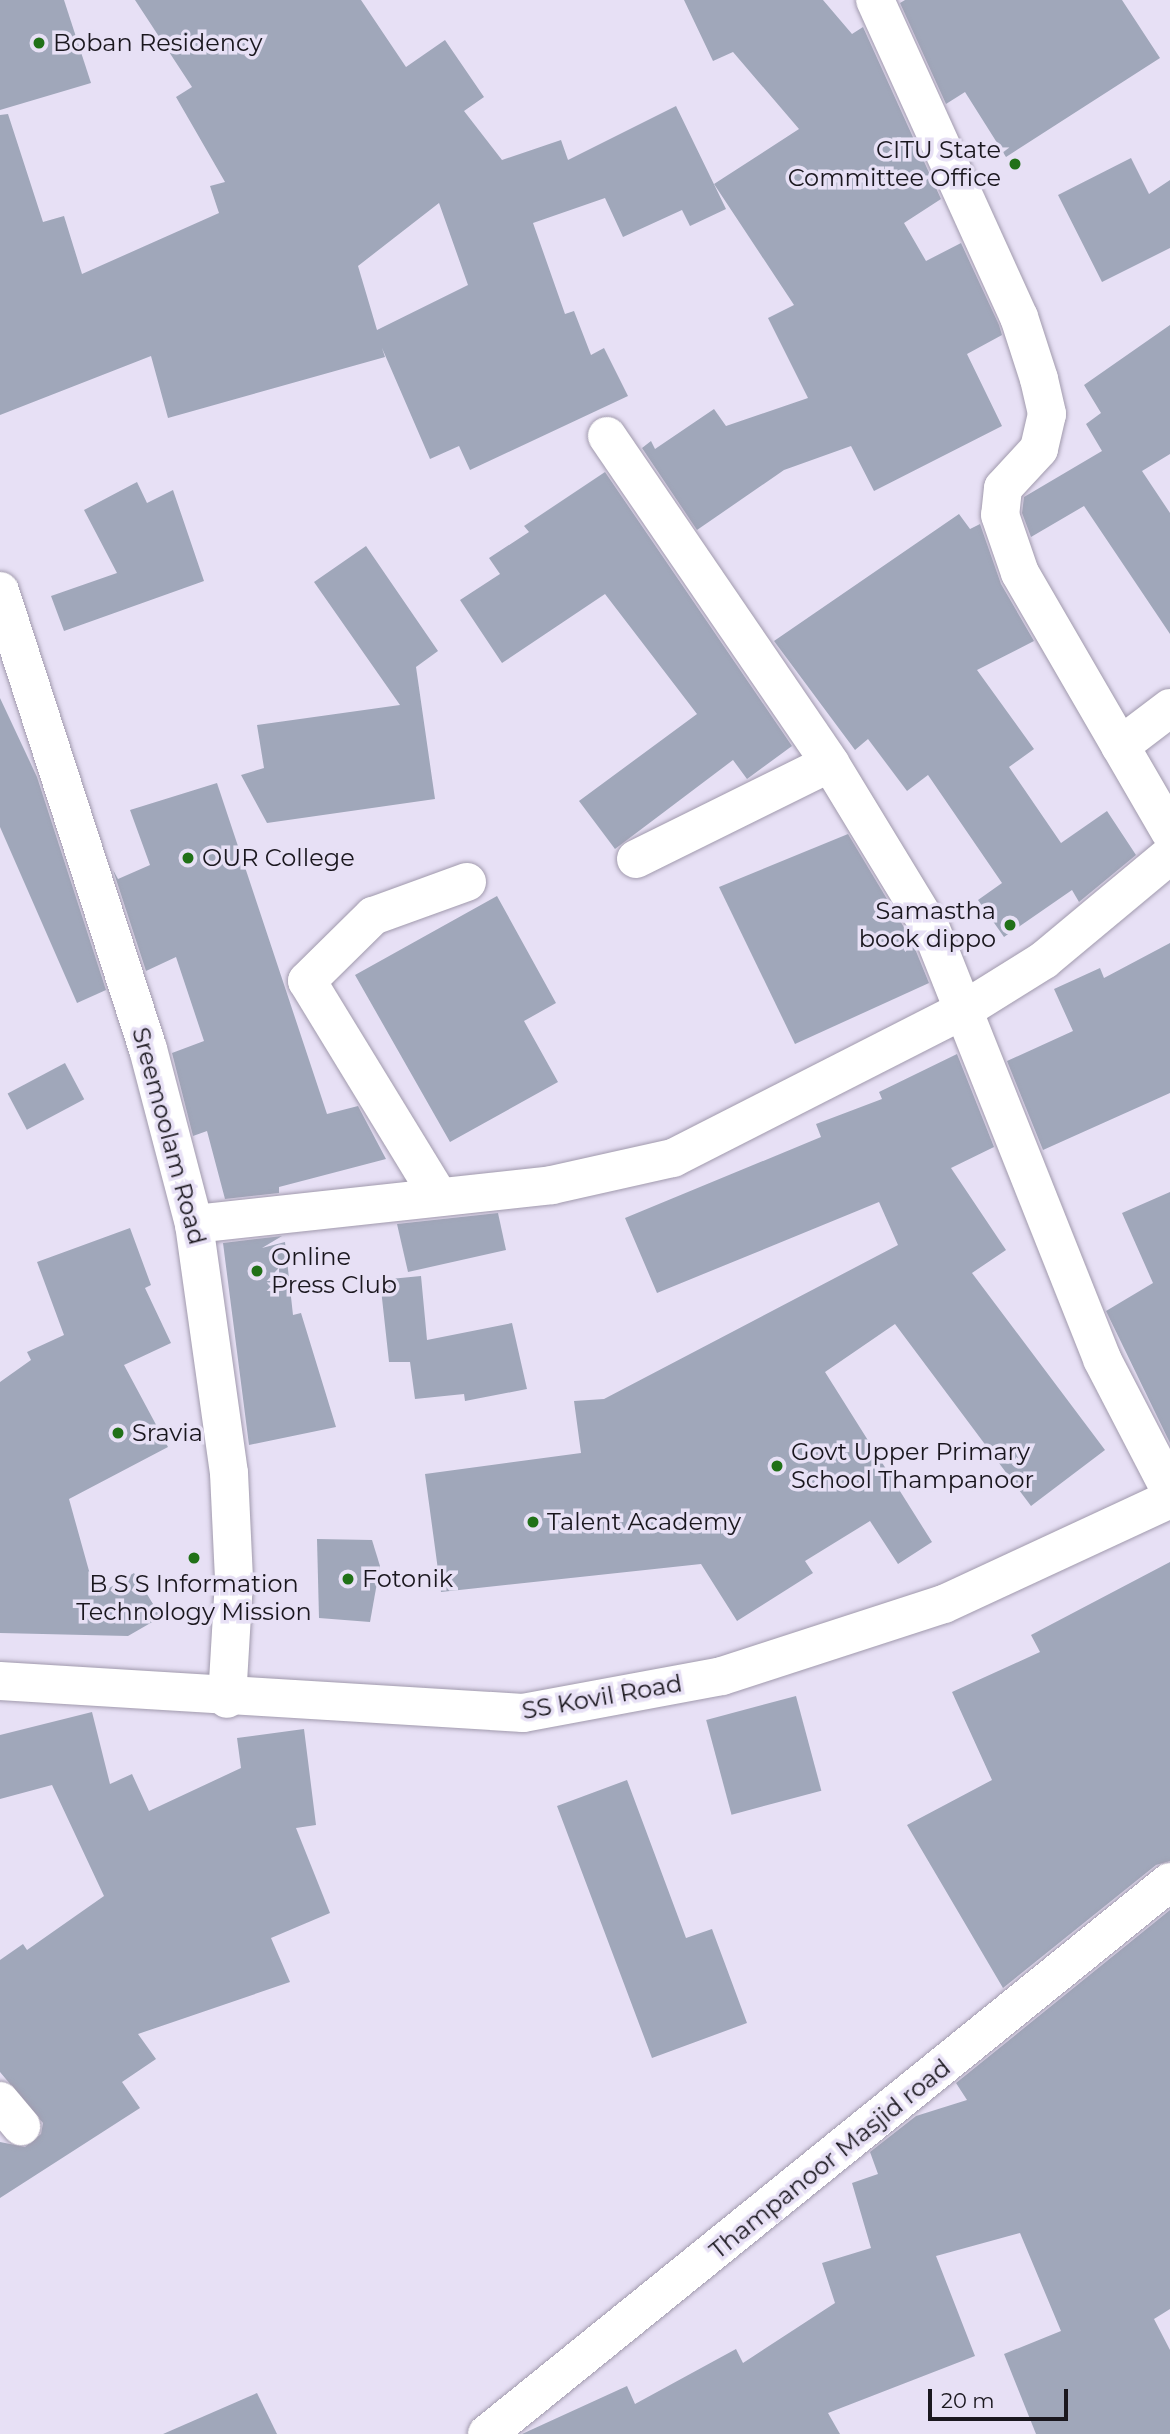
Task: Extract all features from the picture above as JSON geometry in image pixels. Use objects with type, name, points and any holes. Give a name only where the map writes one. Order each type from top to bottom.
[{"type":"street","points":[[875,0],[1019,317],[1039,379],[1046,414],[1039,449],[1003,488],[1000,515],[1020,573],[1170,832]]},
{"type":"street","points":[[607,436],[830,763],[931,929],[967,1008],[1102,1359],[1170,1490]]},
{"type":"street","name":"Sreemoolam Road","points":[[0,591],[148,1049],[194,1224],[229,1474],[234,1581],[227,1699]]},
{"type":"street","points":[[1120,746],[1170,708]]},
{"type":"street","points":[[636,859],[830,763]]},
{"type":"street","points":[[194,1224],[552,1185],[673,1158],[967,1008],[1044,960],[1170,855]]},
{"type":"street","points":[[439,1197],[307,981],[373,916],[467,882]]},
{"type":"street","name":"SS Kovil Road","points":[[0,1681],[227,1699],[523,1713],[722,1676],[944,1604],[1170,1499]]},
{"type":"street","name":"Thampanoor Masjid road","points":[[488,2434],[1170,1882]]},
{"type":"building","name":"Boban Residency","points":[[0,0],[64,0],[91,83],[0,110]]},
{"type":"building","points":[[135,0],[361,0],[406,67],[445,40],[484,97],[464,111],[502,160],[561,140],[568,160],[676,106],[726,209],[690,226],[682,210],[623,237],[605,198],[533,223],[565,314],[574,311],[591,355],[604,348],[628,396],[470,470],[459,446],[430,459],[382,348],[385,357],[168,418],[151,356],[0,415],[0,115],[8,114],[43,222],[64,216],[82,274],[219,213],[210,186],[225,182],[176,97],[192,87]],"holes":[[[439,203],[468,285],[377,330],[358,266]]]},
{"type":"building","points":[[684,0],[823,0],[852,34],[863,27],[941,199],[904,223],[926,261],[961,243],[999,325],[1002,335],[967,354],[1002,426],[874,491],[851,446],[784,470],[697,530],[642,448],[651,441],[655,449],[714,409],[726,426],[808,398],[768,318],[794,305],[714,184],[799,129],[733,52],[713,61]]},
{"type":"building","points":[[905,0],[1122,0],[1160,58],[1006,157],[965,92],[946,104],[900,3]]},
{"type":"building","points":[[1131,158],[1149,194],[1170,180],[1170,248],[1102,282],[1058,195]]},
{"type":"building","points":[[1170,325],[1170,454],[1142,471],[1170,513],[1170,634],[1084,506],[1031,537],[1022,513],[1024,497],[1102,451],[1086,424],[1101,413],[1084,385]]},
{"type":"building","points":[[605,472],[792,746],[747,779],[733,760],[615,849],[579,801],[697,714],[605,594],[502,663],[460,600],[500,574],[489,558],[529,532],[524,526]]},
{"type":"building","points":[[137,482],[147,503],[173,490],[204,581],[64,631],[51,596],[117,573],[84,510]]},
{"type":"building","points":[[959,514],[970,529],[980,524],[1001,584],[1034,641],[977,670],[1034,749],[1009,767],[1061,843],[1107,811],[1136,855],[1079,902],[1072,890],[1004,937],[978,900],[1002,883],[928,775],[907,791],[868,739],[855,750],[774,641]]},
{"type":"building","points":[[366,546],[438,651],[416,667],[435,799],[267,823],[241,775],[264,768],[257,725],[400,705],[314,582]]},
{"type":"building","points":[[0,698],[37,777],[106,990],[77,1003],[0,827]]},
{"type":"building","points":[[217,783],[327,1114],[358,1106],[386,1159],[279,1187],[279,1193],[225,1199],[207,1131],[193,1136],[172,1053],[204,1041],[176,957],[146,971],[113,870],[118,879],[150,865],[130,810]]},
{"type":"building","points":[[848,834],[911,939],[929,983],[795,1044],[719,887]]},
{"type":"building","points":[[497,896],[556,1003],[524,1021],[558,1082],[450,1142],[355,975]]},
{"type":"building","points":[[1170,943],[1170,1093],[1043,1150],[1007,1061],[1073,1031],[1054,989],[1100,968],[1104,978]]},
{"type":"building","points":[[957,1054],[994,1147],[951,1168],[1006,1250],[972,1273],[1105,1450],[1031,1506],[895,1324],[825,1372],[932,1542],[898,1564],[870,1521],[805,1561],[813,1573],[737,1621],[701,1564],[441,1592],[425,1474],[581,1453],[574,1401],[604,1399],[898,1245],[879,1202],[657,1293],[625,1218],[821,1137],[816,1124],[882,1099],[879,1092]]},
{"type":"building","points":[[65,1063],[84,1099],[27,1130],[8,1094]]},
{"type":"building","points":[[1170,1192],[1170,1443],[1106,1311],[1153,1283],[1122,1213]]},
{"type":"building","points":[[498,1213],[506,1250],[408,1272],[397,1224]]},
{"type":"building","points":[[130,1228],[151,1285],[145,1288],[171,1343],[124,1365],[168,1447],[69,1499],[96,1596],[134,1573],[161,1617],[128,1636],[0,1633],[0,1382],[31,1360],[27,1352],[64,1335],[37,1262]]},
{"type":"building","points":[[282,1236],[262,1248],[285,1242],[293,1315],[301,1313],[336,1427],[249,1445],[223,1243]]},
{"type":"building","points":[[421,1276],[427,1340],[512,1323],[527,1389],[465,1401],[464,1394],[415,1399],[410,1362],[389,1362],[380,1280]]},
{"type":"building","name":"Fotonik","points":[[317,1539],[372,1540],[380,1566],[370,1622],[319,1618]]},
{"type":"building","points":[[1170,1562],[1170,1861],[1156,1865],[1003,1988],[907,1825],[992,1780],[952,1692],[1040,1652],[1031,1635]]},
{"type":"building","points":[[796,1696],[821,1791],[732,1815],[706,1720]]},
{"type":"building","points":[[92,1712],[110,1784],[132,1774],[149,1811],[241,1768],[237,1738],[304,1729],[316,1825],[296,1828],[330,1913],[271,1938],[290,1982],[138,2034],[156,2059],[122,2082],[140,2108],[0,2198],[0,2142],[25,2147],[41,2134],[43,2123],[0,2072],[0,1960],[23,1944],[27,1950],[104,1896],[52,1785],[0,1799],[0,1735]]},
{"type":"building","points":[[627,1780],[686,1938],[712,1929],[747,2023],[652,2058],[557,1806]]},
{"type":"building","points":[[1170,1910],[1170,2309],[1154,2319],[1170,2350],[1170,2434],[1036,2434],[1004,2354],[1061,2331],[1020,2233],[936,2256],[975,2356],[828,2413],[840,2434],[522,2434],[627,2386],[635,2404],[736,2349],[743,2363],[835,2303],[822,2263],[871,2248],[852,2183],[878,2174],[870,2152],[916,2116],[967,2100],[956,2083]]},
{"type":"building","points":[[257,2393],[277,2434],[163,2434]]},
{"type":"place","name":"Boban Residency","points":[[39,43]]},
{"type":"place","name":"CITU State Committee Office","points":[[1015,164]]},
{"type":"place","name":"OUR College","points":[[188,858]]},
{"type":"place","name":"Samastha book dippo","points":[[1010,925]]},
{"type":"place","name":"Online Press Club","points":[[257,1271]]},
{"type":"place","name":"Sravia","points":[[118,1433]]},
{"type":"place","name":"Govt Upper Primary School Thampanoor","points":[[777,1466]]},
{"type":"place","name":"Talent Academy","points":[[533,1522]]},
{"type":"place","name":"B S S Information Technology Mission","points":[[194,1558]]},
{"type":"place","name":"Fotonik","points":[[348,1579]]}]
